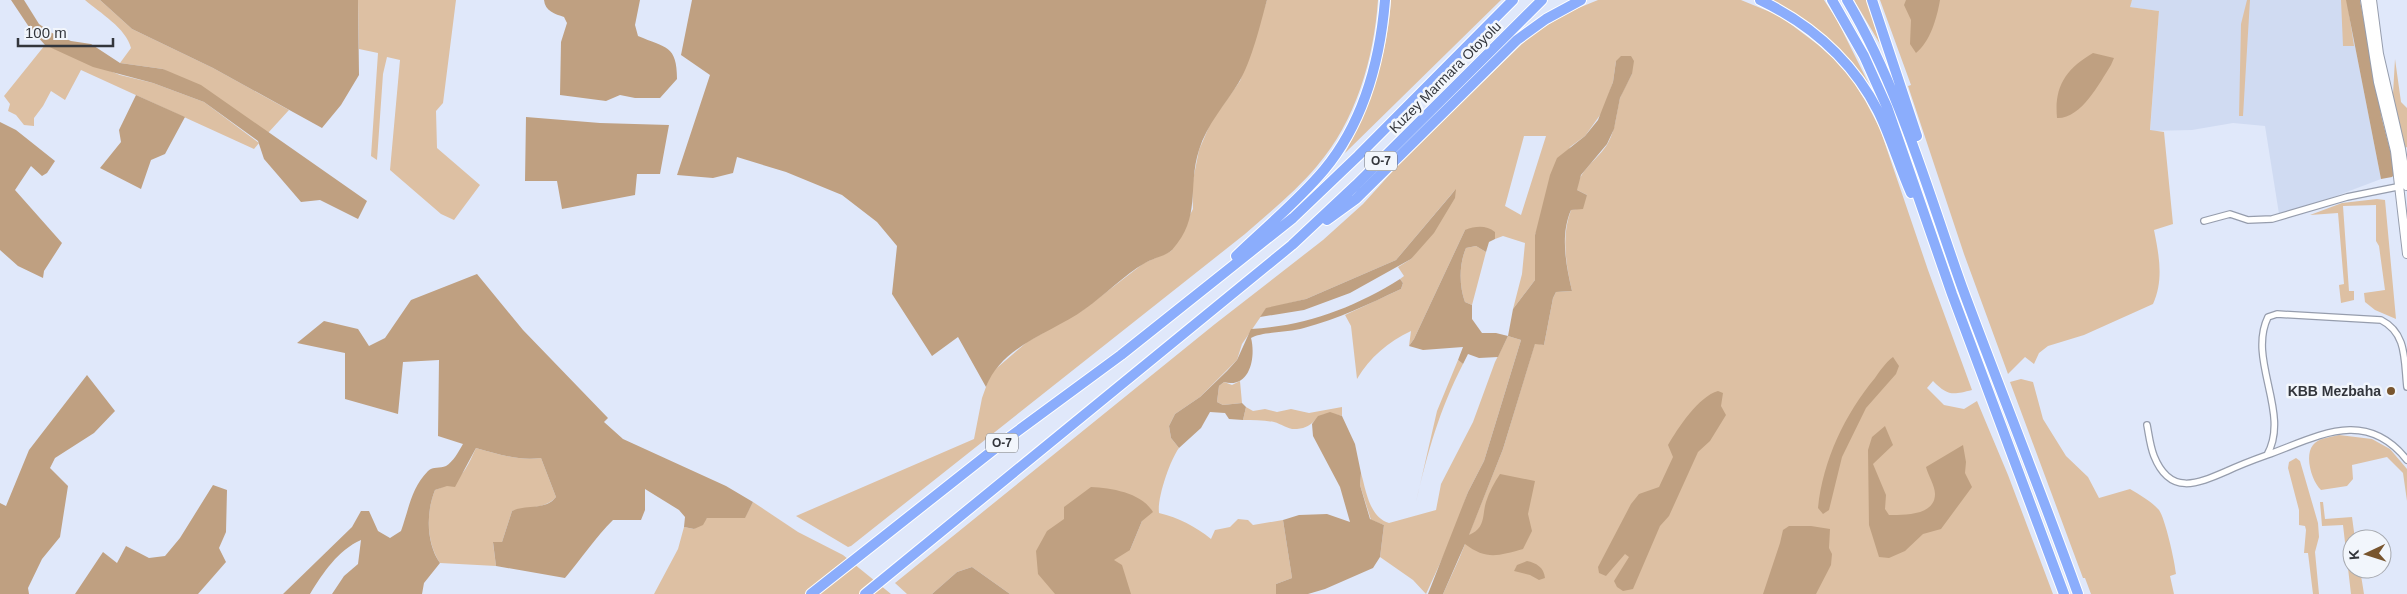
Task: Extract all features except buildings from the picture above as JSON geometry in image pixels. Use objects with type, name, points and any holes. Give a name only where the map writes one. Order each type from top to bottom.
[{"type":"highway","points":[[1195,296],[1312,183],[1342,144],[1358,112],[1371,79],[1380,46],[1385,0]]},
{"type":"highway","name":"Kuzey Marmara Otoyolu","points":[[1195,296],[1293,218],[1358,156],[1513,0]]},
{"type":"highway","name":"Kuzey Marmara Otoyolu","points":[[865,594],[931,538],[1211,313],[1292,245],[1356,185],[1542,0]]},
{"type":"highway","points":[[1292,245],[1356,199],[1516,40],[1546,19],[1581,0]]},
{"type":"highway","points":[[1760,0],[1791,17],[1819,36],[1842,58],[1863,84],[1878,112],[1952,294]]},
{"type":"highway","points":[[1832,0],[1864,56],[1887,107],[1952,294],[2064,594]]},
{"type":"highway","points":[[1847,0],[1890,82],[1910,132],[1962,285],[2078,594]]},
{"type":"highway","points":[[1872,0],[1913,122],[1962,285]]},
{"type":"highway","name":"O-7","points":[[811,594],[1003,442],[1121,355],[1195,296]]},
{"type":"main road","points":[[2365,0],[2378,82],[2405,186]]},
{"type":"main road","points":[[2372,0],[2379,54],[2401,149],[2405,186],[2407,254]]},
{"type":"street","points":[[2204,221],[2230,214],[2248,220],[2272,219],[2348,197],[2405,186]]},
{"type":"street","points":[[2266,455],[2272,446],[2274,432],[2273,410],[2265,370],[2263,340],[2263,327],[2268,317],[2277,314],[2381,320],[2393,326],[2399,334],[2407,387]]},
{"type":"street","points":[[2147,425],[2154,456],[2172,480],[2181,484],[2191,485],[2205,482],[2318,434],[2340,430],[2366,432],[2386,440],[2407,460]]},
{"type":"shaded area","points":[[11,0],[24,0],[39,24],[52,33],[71,41],[91,44],[120,63],[163,69],[201,85],[367,201],[358,219],[320,200],[301,202],[264,159],[258,141],[204,102],[153,83],[93,67],[45,45],[29,27]]},
{"type":"shaded area","points":[[85,0],[100,0],[132,29],[213,68],[289,110],[268,133],[163,69],[120,63],[131,48],[128,41],[118,27]]},
{"type":"shaded area","points":[[100,0],[358,0],[359,75],[341,105],[322,128],[213,68],[132,29]]},
{"type":"shaded area","points":[[358,0],[456,0],[443,103],[436,111],[437,148],[480,185],[454,220],[441,214],[390,170],[400,60],[387,57],[383,74],[377,160],[371,156],[378,53],[359,49]]},
{"type":"shaded area","points":[[544,0],[640,0],[635,25],[638,36],[668,49],[675,60],[677,79],[660,98],[635,98],[620,95],[606,101],[560,95],[561,42],[567,23],[564,17],[546,7]]},
{"type":"shaded area","points":[[692,0],[1267,0],[1244,73],[1211,123],[1202,141],[1194,177],[1191,214],[1181,238],[1172,250],[1137,268],[1072,318],[1016,350],[993,373],[986,387],[958,337],[932,356],[892,294],[897,246],[877,222],[842,195],[786,172],[737,157],[733,173],[713,178],[677,175],[710,75],[681,55]]},
{"type":"shaded area","points":[[1267,0],[1378,0],[1372,44],[1361,88],[1331,148],[1309,175],[1245,234],[851,546],[848,547],[796,516],[974,439],[982,398],[991,373],[1027,342],[1083,310],[1144,263],[1171,251],[1193,209],[1192,185],[1199,150],[1211,122],[1240,81]]},
{"type":"shaded area","points":[[1391,0],[1501,0],[1345,153],[1363,116],[1382,60]]},
{"type":"shaded area","points":[[1598,0],[1741,0],[1780,16],[1817,44],[1851,78],[1880,129],[1928,270],[1972,390],[1951,393],[1933,381],[1927,388],[1944,405],[1964,409],[1977,401],[2008,475],[2053,594],[1443,594],[1503,449],[1535,343],[1544,345],[1553,298],[1556,292],[1572,291],[1566,261],[1565,240],[1571,210],[1577,209],[1587,195],[1577,190],[1578,183],[1584,171],[1604,149],[1611,137],[1620,98],[1632,74],[1616,61],[1613,82],[1603,111],[1585,136],[1570,147],[1535,235],[1535,280],[1513,309],[1522,274],[1525,243],[1503,236],[1495,239],[1495,232],[1465,230],[1409,346],[1411,331],[1380,351],[1357,379],[1351,326],[1345,315],[1401,289],[1403,283],[1400,279],[1404,276],[1398,267],[1411,259],[1455,190],[1396,260],[1306,299],[1266,309],[1242,344],[1237,360],[1200,397],[1175,414],[1169,426],[1171,438],[1179,448],[1165,479],[1160,498],[1159,513],[1186,523],[1211,539],[1215,530],[1230,527],[1238,519],[1248,520],[1253,525],[1283,520],[1292,578],[1276,584],[1276,594],[1010,594],[972,567],[957,572],[932,594],[907,594],[895,583],[1215,324],[1323,240],[1363,204],[1401,162],[1531,35],[1571,11]],"holes":[[[1524,136],[1546,136],[1521,215],[1505,206]],[[1091,488],[1142,521],[1130,550]]]},
{"type":"shaded area","points":[[1770,0],[1824,0],[1837,20],[1869,84],[1824,36],[1799,16]]},
{"type":"shaded area","points":[[1854,0],[1867,0],[1880,44]]},
{"type":"shaded area","points":[[1880,0],[2132,0],[2130,7],[2159,11],[2150,130],[2164,132],[2173,224],[2154,230],[2159,258],[2159,277],[2153,304],[2084,335],[2048,346],[2039,353],[2034,364],[2025,357],[2008,374],[1964,254],[1908,86],[1911,85]]},
{"type":"shaded area","points":[[1906,0],[1940,0],[1935,22],[1929,36],[1916,53],[1910,44],[1911,20],[1904,5]]},
{"type":"shaded area","points":[[2132,0],[2346,0],[2381,179],[2315,204],[2279,214],[2265,126],[2233,123],[2192,130],[2150,131],[2159,11],[2129,7]]},
{"type":"shaded area","points":[[2247,0],[2250,0],[2243,116],[2239,116],[2241,24]]},
{"type":"shaded area","points":[[2341,0],[2347,0],[2354,46],[2343,46]]},
{"type":"shaded area","points":[[2346,0],[2360,0],[2382,119],[2396,173],[2392,177],[2381,179]]},
{"type":"shaded area","points":[[45,45],[120,75],[153,83],[204,102],[259,143],[254,149],[81,70],[65,100],[51,91],[34,118],[34,126],[24,125],[16,115],[8,111],[10,104],[4,96]]},
{"type":"shaded area","points":[[2093,53],[2114,58],[2095,90],[2081,107],[2066,117],[2057,118],[2058,97],[2064,80],[2076,65]]},
{"type":"shaded area","points":[[1621,56],[1631,56],[1634,61],[1632,74],[1620,98],[1614,129],[1607,144],[1581,175],[1577,190],[1587,195],[1583,209],[1571,210],[1568,220],[1565,250],[1572,291],[1556,292],[1553,298],[1544,345],[1535,344],[1503,449],[1469,535],[1481,525],[1487,498],[1500,474],[1535,481],[1528,514],[1532,531],[1523,549],[1499,555],[1479,553],[1465,544],[1443,594],[1428,594],[1468,492],[1484,461],[1521,340],[1508,336],[1513,309],[1535,280],[1535,235],[1550,175],[1557,158],[1585,136],[1598,120],[1613,82],[1616,61]]},
{"type":"shaded area","points":[[2395,59],[2401,102],[2407,108],[2407,147],[2403,149],[2392,112]]},
{"type":"shaded area","points":[[136,95],[185,117],[165,154],[151,160],[141,189],[100,168],[121,142],[119,130]]},
{"type":"shaded area","points":[[526,117],[600,123],[669,125],[660,174],[637,174],[635,195],[562,209],[557,181],[525,181]]},
{"type":"shaded area","points":[[0,122],[16,130],[55,161],[47,173],[42,176],[31,166],[15,190],[62,243],[44,271],[43,278],[18,266],[0,250]]},
{"type":"shaded area","points":[[1456,189],[1455,198],[1434,233],[1411,259],[1350,293],[1304,310],[1260,317],[1266,308],[1306,299],[1396,260]]},
{"type":"shaded area","points":[[2377,199],[2385,200],[2396,319],[2375,310],[2365,302],[2364,293],[2385,290],[2379,246],[2376,241],[2376,205],[2343,206],[2349,291],[2354,291],[2354,300],[2341,303],[2339,285],[2344,284],[2338,213],[2310,215],[2342,203]]},
{"type":"shaded area","points":[[1477,227],[1488,228],[1495,232],[1495,239],[1489,242],[1486,252],[1476,246],[1466,248],[1462,261],[1461,275],[1465,302],[1472,305],[1472,319],[1482,333],[1496,333],[1508,336],[1498,357],[1479,358],[1468,354],[1463,364],[1458,360],[1463,347],[1423,350],[1409,346],[1465,230]]},
{"type":"shaded area","points":[[1476,246],[1486,252],[1472,305],[1465,302],[1463,296],[1461,268],[1466,248]]},
{"type":"shaded area","points":[[477,274],[523,330],[608,418],[604,422],[623,439],[726,486],[753,502],[745,518],[707,518],[703,525],[694,529],[684,527],[685,517],[679,510],[645,489],[645,510],[641,520],[613,520],[565,578],[496,566],[493,542],[502,542],[512,511],[541,506],[556,497],[541,458],[516,458],[476,448],[455,487],[447,486],[435,490],[430,508],[429,527],[432,546],[440,563],[424,583],[422,594],[332,594],[344,576],[358,564],[361,540],[338,556],[310,594],[283,594],[352,527],[361,511],[369,511],[378,531],[390,538],[401,531],[411,499],[422,478],[430,469],[444,467],[449,464],[463,444],[438,436],[439,360],[403,362],[398,414],[345,399],[345,353],[297,343],[324,321],[358,329],[369,346],[385,338],[411,300]]},
{"type":"shaded area","points":[[1400,279],[1403,283],[1401,289],[1341,316],[1304,328],[1262,334],[1251,338],[1253,354],[1249,370],[1240,381],[1233,383],[1224,382],[1219,386],[1217,402],[1223,405],[1242,403],[1246,407],[1243,420],[1229,419],[1225,413],[1210,412],[1201,428],[1179,448],[1171,438],[1169,426],[1175,414],[1200,397],[1237,360],[1251,329],[1291,324],[1329,314],[1365,299]]},
{"type":"shaded area","points":[[1508,336],[1521,340],[1484,461],[1468,492],[1453,535],[1426,594],[1413,580],[1380,557],[1384,525],[1371,520],[1360,485],[1361,473],[1369,502],[1382,520],[1389,523],[1436,510],[1441,484],[1473,422],[1495,362]]},
{"type":"shaded area","points":[[1893,357],[1899,366],[1896,374],[1866,408],[1842,457],[1829,510],[1823,514],[1818,508],[1821,490],[1830,455],[1837,438],[1864,392]]},
{"type":"shaded area","points":[[1458,360],[1463,364],[1447,398],[1435,432],[1416,502],[1437,411]]},
{"type":"shaded area","points":[[87,375],[115,411],[94,433],[55,458],[50,468],[68,486],[60,537],[42,559],[28,588],[29,594],[0,594],[0,503],[6,506],[29,450]]},
{"type":"shaded area","points":[[2021,379],[2033,382],[2043,419],[2066,456],[2088,477],[2099,498],[2130,489],[2159,510],[2172,551],[2176,574],[2170,576],[2174,594],[2091,594],[2085,578],[2083,578],[2010,382]]},
{"type":"shaded area","points":[[1240,381],[1242,403],[1223,405],[1217,402],[1219,386],[1224,382],[1232,385]]},
{"type":"shaded area","points":[[1718,391],[1723,393],[1721,406],[1726,415],[1710,441],[1698,452],[1669,516],[1660,526],[1633,589],[1623,591],[1617,587],[1614,581],[1629,557],[1625,554],[1606,576],[1599,573],[1598,567],[1631,504],[1639,494],[1659,487],[1673,457],[1668,445],[1677,430],[1696,406]]},
{"type":"shaded area","points":[[1246,407],[1253,411],[1265,409],[1277,412],[1291,409],[1309,413],[1342,407],[1342,416],[1326,414],[1310,425],[1294,429],[1274,422],[1243,420]]},
{"type":"shaded area","points":[[1330,412],[1342,416],[1355,444],[1361,473],[1360,485],[1370,519],[1384,525],[1380,557],[1373,568],[1325,589],[1308,594],[1276,594],[1276,584],[1292,578],[1283,520],[1299,515],[1327,514],[1350,522],[1340,487],[1313,436],[1312,424],[1318,416]]},
{"type":"shaded area","points":[[1885,426],[1893,445],[1873,464],[1886,495],[1885,509],[1889,515],[1917,513],[1930,507],[1934,501],[1935,494],[1926,467],[1963,445],[1966,462],[1965,473],[1972,487],[1941,529],[1923,534],[1905,551],[1889,558],[1879,557],[1869,525],[1868,450],[1872,437]]},
{"type":"shaded area","points":[[2339,435],[2372,439],[2390,449],[2407,469],[2407,501],[2403,473],[2387,457],[2352,465],[2353,479],[2347,486],[2321,490],[2310,469],[2310,450],[2318,441]]},
{"type":"shaded area","points":[[476,448],[516,458],[541,458],[556,497],[541,506],[512,511],[502,542],[493,543],[496,566],[440,563],[435,555],[430,536],[429,517],[432,499],[435,490],[451,483],[462,474]]},
{"type":"shaded area","points":[[2296,458],[2300,461],[2318,523],[2319,537],[2315,552],[2319,594],[2313,594],[2308,553],[2304,553],[2306,530],[2305,526],[2299,525],[2299,510],[2288,468],[2289,462]]},
{"type":"shaded area","points":[[213,485],[227,490],[226,532],[219,548],[226,562],[198,594],[75,594],[103,552],[117,563],[126,546],[149,558],[165,556],[180,538]]},
{"type":"shaded area","points":[[1091,487],[1117,490],[1134,496],[1142,500],[1153,512],[1142,521],[1130,550],[1114,560],[1122,565],[1131,594],[1055,594],[1038,574],[1036,551],[1047,531],[1064,519],[1064,507]]},
{"type":"shaded area","points":[[753,502],[798,532],[843,555],[891,594],[654,594],[678,549],[684,527],[694,529],[707,518],[745,517]]},
{"type":"shaded area","points":[[2320,502],[2323,502],[2325,519],[2352,517],[2354,529],[2343,529],[2343,525],[2322,526]]},
{"type":"shaded area","points":[[1789,526],[1811,526],[1830,529],[1829,548],[1832,554],[1831,565],[1816,594],[1763,594],[1783,530]]},
{"type":"shaded area","points":[[1527,561],[1539,566],[1545,578],[1539,580],[1530,575],[1514,571],[1517,565]]},
{"type":"shaded area","points":[[972,567],[1010,594],[932,594],[957,572]]},
{"type":"shaded area","points":[[2349,579],[2362,579],[2364,594],[2351,594]]},
{"type":"place","name":"KBB Mezbaha","points":[[2391,391]]}]
